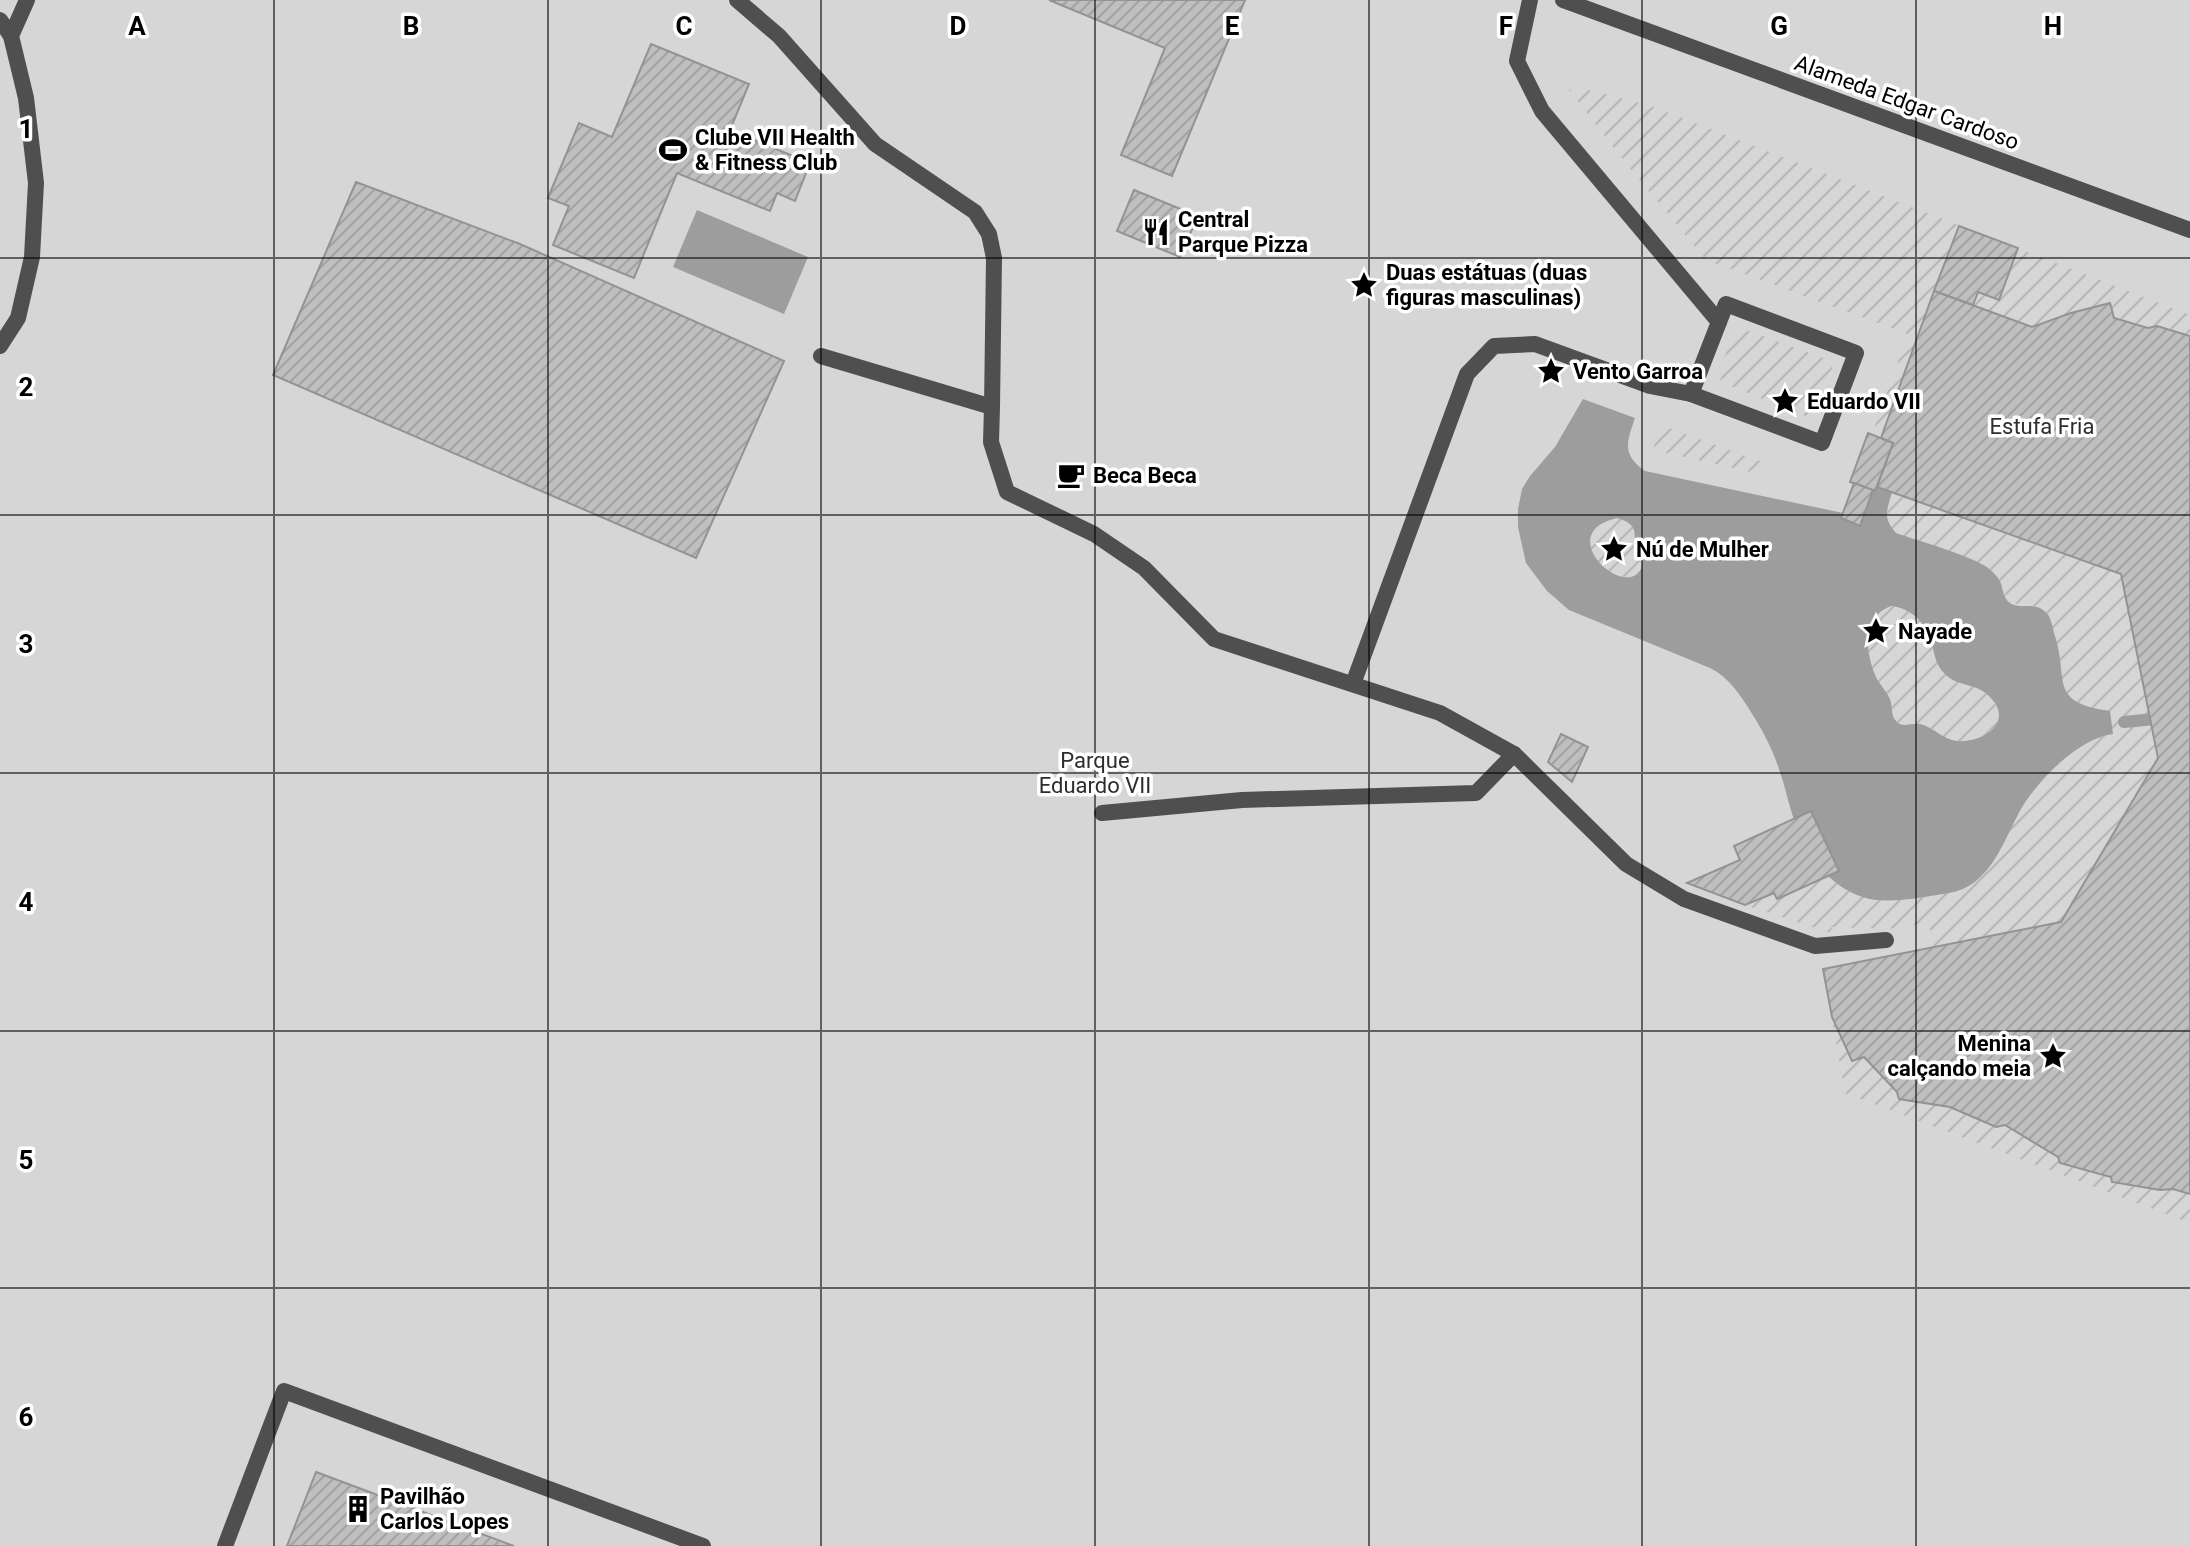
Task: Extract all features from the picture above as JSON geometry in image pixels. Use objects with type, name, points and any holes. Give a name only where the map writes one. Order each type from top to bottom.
[{"type":"street","points":[[11,36],[27,0]]},
{"type":"street","points":[[737,0],[779,36],[875,144],[975,212],[989,234],[994,258],[991,442],[1007,492],[1094,534],[1144,568],[1214,639],[1440,713],[1514,754],[1626,864],[1684,899],[1815,946],[1886,940]]},
{"type":"street","points":[[1530,0],[1517,61],[1542,111],[1719,322]]},
{"type":"street","name":"Alameda Edgar Cardoso","points":[[1563,0],[2190,230]]},
{"type":"street","points":[[0,20],[11,36],[26,98],[36,183],[32,257],[18,318],[0,346]]},
{"type":"street","points":[[1353,684],[1467,374],[1494,346],[1535,344],[1650,386],[1691,394],[1822,443],[1856,353],[1726,304],[1691,394]]},
{"type":"street","points":[[821,356],[992,407]]},
{"type":"street","points":[[1102,813],[1242,800],[1476,793],[1514,754]]},
{"type":"street","points":[[225,1546],[284,1391],[703,1546]]},
{"type":"green space","name":"Parque Eduardo VII","points":[[0,0],[2190,0],[2190,1546],[0,1546]]},
{"type":"green space","name":"Estufa Fria","points":[[1585,89],[1651,106],[2190,315],[2190,1223],[1845,1093],[1823,969],[1933,947],[1929,923],[1888,929],[1832,927],[1831,933],[1745,905],[1774,893],[1778,899],[1828,876],[1841,887],[1992,865],[2022,808],[2049,773],[2087,743],[2113,734],[2110,711],[2089,707],[2067,693],[2053,629],[2043,610],[2009,602],[1999,579],[1982,565],[1896,533],[1887,523],[1887,513],[1875,491],[1850,482],[1868,433],[1872,434],[1908,334],[1706,260],[1569,90]]},
{"type":"green space","points":[[1741,328],[1832,361],[1814,415],[1808,417],[1721,382],[1726,353]]},
{"type":"green space","points":[[1661,425],[1762,462],[1755,473],[1653,450]]},
{"type":"green space","points":[[1617,518],[1633,528],[1635,546],[1642,564],[1637,574],[1627,577],[1605,568],[1591,547],[1591,535],[1599,525]]},
{"type":"green space","points":[[1891,606],[1906,610],[1923,624],[1936,660],[1947,676],[1977,687],[1991,698],[1999,715],[1996,726],[1990,732],[1957,741],[1920,724],[1902,725],[1895,720],[1890,699],[1873,669],[1868,648],[1874,619]]},
{"type":"shaded area","points":[[697,210],[808,257],[784,314],[673,267]]},
{"type":"shaded area","points":[[1583,399],[1635,418],[1629,453],[1645,471],[1863,519],[1873,490],[1877,487],[1892,492],[1887,518],[1896,533],[1981,564],[1999,579],[2010,603],[2040,608],[2049,616],[2068,694],[2090,707],[2110,711],[2113,734],[2087,743],[2049,774],[2021,809],[1994,860],[1985,872],[1963,889],[1894,900],[1876,900],[1849,891],[1826,874],[1808,851],[1771,748],[1751,712],[1728,681],[1710,668],[1569,610],[1547,591],[1526,563],[1518,527],[1522,489],[1555,447]],"holes":[[[1617,518],[1633,528],[1635,546],[1642,564],[1637,574],[1627,577],[1605,568],[1591,547],[1591,535],[1599,525]],[[1891,606],[1906,610],[1923,624],[1937,664],[1944,673],[1982,691],[1995,703],[1999,718],[1992,730],[1979,738],[1957,741],[1920,724],[1902,725],[1895,720],[1890,699],[1877,679],[1868,648],[1874,619]]]},
{"type":"building","points":[[1049,0],[1245,0],[1172,176],[1121,155],[1165,48]]},
{"type":"building","name":"Clube VII Health & Fitness Club","points":[[651,44],[749,84],[730,130],[810,163],[795,201],[777,193],[770,211],[677,173],[634,278],[553,245],[569,206],[548,198],[579,123],[612,137]]},
{"type":"building","points":[[356,182],[520,244],[784,361],[696,558],[273,375]]},
{"type":"building","points":[[1134,190],[1198,216],[1180,257],[1117,231]]},
{"type":"building","points":[[1959,226],[2018,248],[1999,300],[1978,292],[1973,305],[1934,291]]},
{"type":"building","name":"Estufa Fria","points":[[1934,291],[2032,327],[2110,303],[2114,318],[2190,336],[2190,1194],[2112,1182],[2111,1177],[2060,1163],[2058,1157],[2005,1125],[1996,1127],[1950,1107],[1899,1099],[1897,1092],[1864,1057],[1852,1061],[1832,1017],[1823,969],[2061,922],[2158,758],[2121,574],[1877,487],[1893,443],[1881,438]]},
{"type":"building","points":[[1868,433],[1893,443],[1875,491],[1850,482]]},
{"type":"building","points":[[1854,483],[1873,490],[1860,526],[1841,518]]},
{"type":"building","points":[[1561,734],[1588,747],[1572,782],[1548,762]]},
{"type":"building","points":[[1811,811],[1839,871],[1777,899],[1774,893],[1745,905],[1687,883],[1740,860],[1734,846]]},
{"type":"building","name":"Pavilhão Carlos Lopes","points":[[316,1472],[514,1546],[287,1546]]},
{"type":"waterway","points":[[2124,722],[2175,717],[2190,711]]},
{"type":"place","name":"Clube VII Health & Fitness Club","points":[[673,150]]},
{"type":"place","name":"Central Parque Pizza","points":[[1156,232]]},
{"type":"place","name":"Duas estátuas (duas figuras masculinas)","points":[[1364,285]]},
{"type":"place","name":"Vento Garroa","points":[[1551,371]]},
{"type":"place","name":"Eduardo VII","points":[[1785,401]]},
{"type":"place","name":"Beca Beca","points":[[1071,475]]},
{"type":"place","name":"Nú de Mulher","points":[[1614,549]]},
{"type":"place","name":"Nayade","points":[[1876,631]]},
{"type":"place","name":"Menina calçando meia","points":[[2053,1056]]},
{"type":"place","name":"Pavilhão Carlos Lopes","points":[[358,1509]]}]
